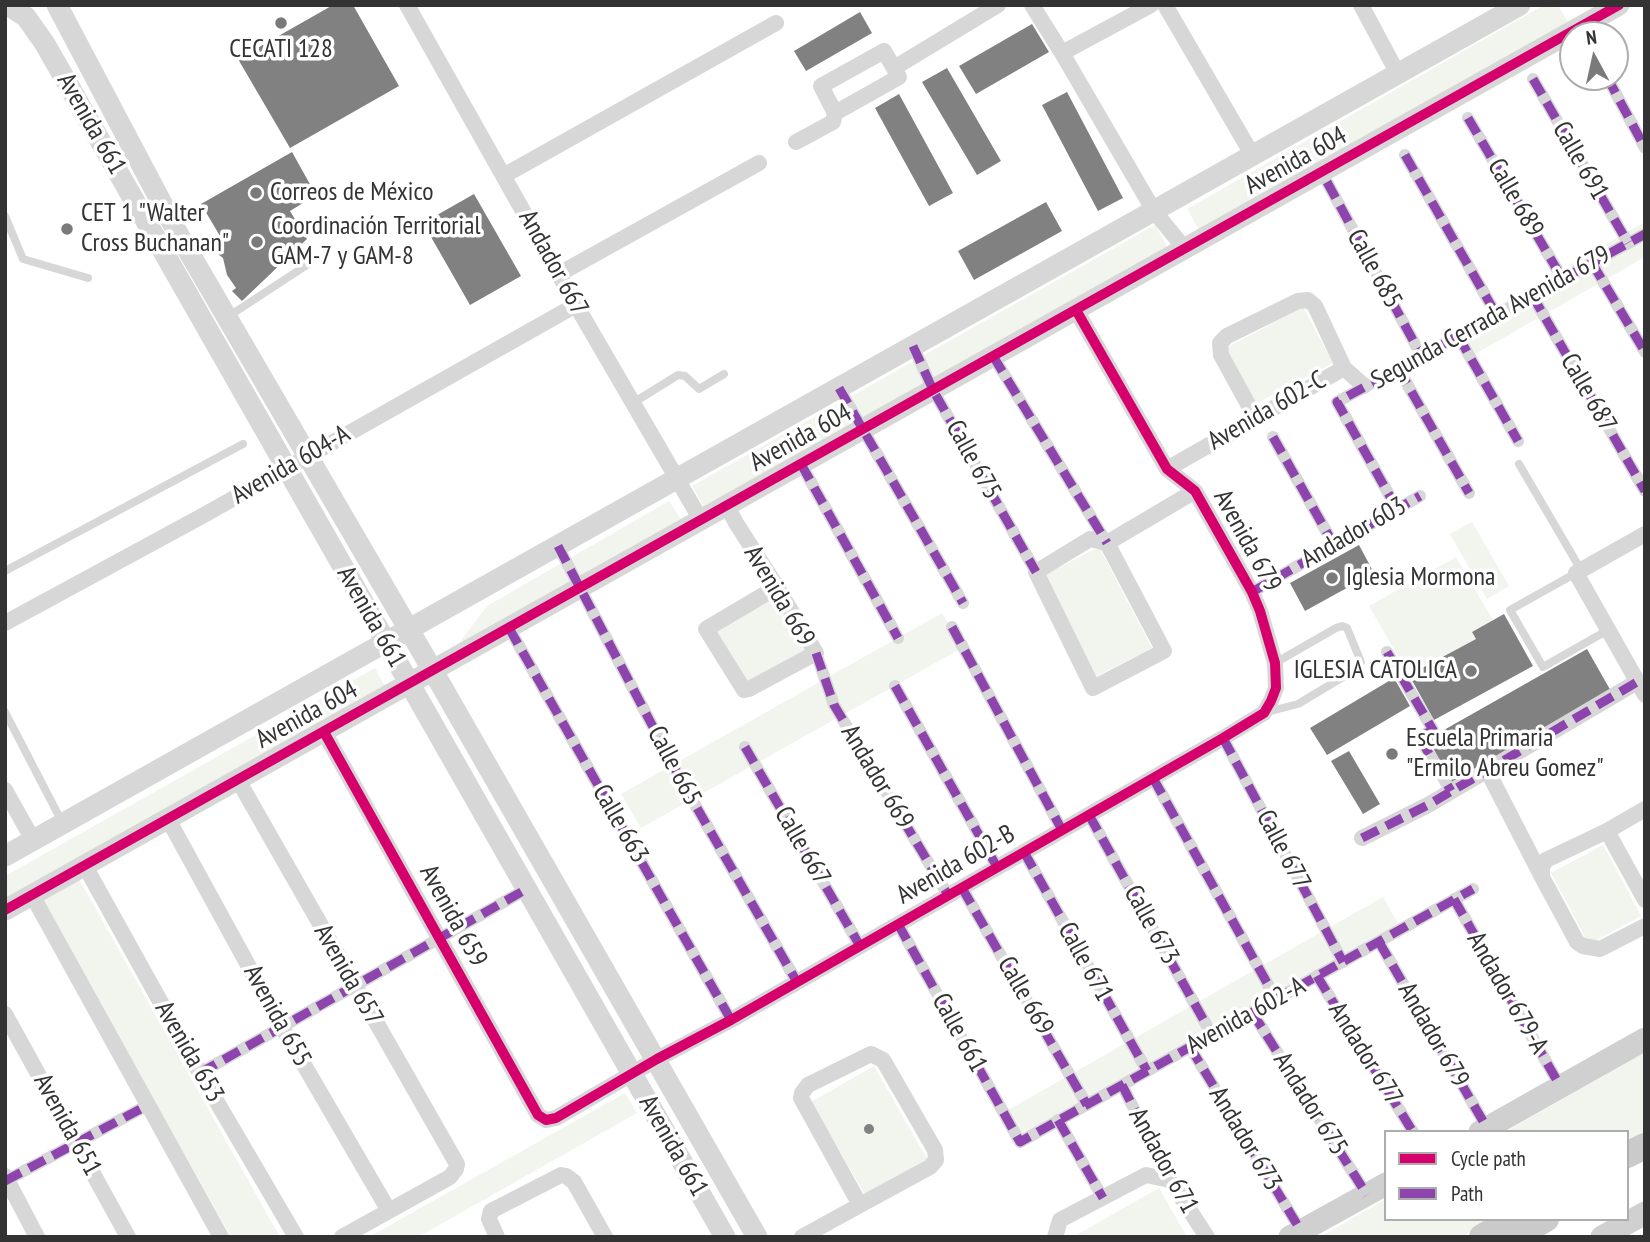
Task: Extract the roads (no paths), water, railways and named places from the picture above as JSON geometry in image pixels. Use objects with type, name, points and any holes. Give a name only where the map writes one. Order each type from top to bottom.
[{"type":"main road","points":[[1484,1130],[1645,1039]]},
{"type":"main road","points":[[1629,1154],[1645,1146]]},
{"type":"main road","points":[[1629,1174],[1645,1165]]},
{"type":"main road","points":[[1296,1234],[1377,1189]]},
{"type":"main road","points":[[1602,1237],[1645,1213]]},
{"type":"main road","points":[[1482,1237],[1510,1221]]},
{"type":"main road","points":[[1514,1237],[1542,1221]]},
{"type":"street","name":"Avenida 661","points":[[8,5],[26,17],[45,44],[725,1237]]},
{"type":"street","name":"Avenida 661","points":[[57,5],[176,230],[657,1059],[757,1237]]},
{"type":"street","name":"Andador 667","points":[[407,5],[701,520]]},
{"type":"street","points":[[894,68],[998,5]]},
{"type":"street","points":[[1032,5],[1154,211],[1185,249]]},
{"type":"street","points":[[1062,53],[1151,5]]},
{"type":"street","points":[[1165,5],[1252,156]]},
{"type":"street","points":[[1361,5],[1398,74]]},
{"type":"street","name":"Avenida 604","points":[[5,856],[1398,74],[1494,12],[1520,5]]},
{"type":"street","name":"Avenida 604","points":[[5,910],[1185,249],[1605,9]]},
{"type":"street","points":[[505,175],[776,23]]},
{"type":"street","points":[[796,142],[833,122],[835,113],[821,86],[884,51],[899,77],[835,113]]},
{"type":"street","name":"Calle 691","points":[[1533,79],[1628,243]]},
{"type":"street","points":[[1614,91],[1645,148]]},
{"type":"street","name":"Calle 689","points":[[1468,118],[1562,278]]},
{"type":"street","points":[[1405,155],[1496,314]]},
{"type":"street","points":[[559,274],[759,163]]},
{"type":"street","name":"Calle 685","points":[[1327,182],[1421,355]]},
{"type":"street","name":"Segunda Cerrada Avenida 679","points":[[1397,509],[1337,402],[1645,234]]},
{"type":"street","points":[[1591,263],[1645,352]]},
{"type":"street","name":"Calle 687","points":[[1532,295],[1645,491]]},
{"type":"street","points":[[1255,417],[1222,355],[1220,343],[1227,336],[1298,301],[1308,300],[1315,306],[1344,368]]},
{"type":"street","name":"Avenida 604-A","points":[[5,623],[576,305]]},
{"type":"street","name":"Avenida 679","points":[[1076,310],[1167,468],[1195,491],[1252,592],[1275,663],[1276,688],[1267,707]]},
{"type":"street","points":[[1458,336],[1518,441]]},
{"type":"street","name":"Calle 675","points":[[913,346],[933,390],[1036,572]]},
{"type":"street","points":[[993,356],[1107,543],[1164,651],[1093,688],[1036,572],[1090,540],[1107,543],[1195,491]]},
{"type":"street","name":"Avenida 602-C","points":[[1167,468],[1344,368],[1364,386]]},
{"type":"street","points":[[1398,368],[1469,493]]},
{"type":"street","points":[[839,388],[962,603]]},
{"type":"street","points":[[251,404],[270,393]]},
{"type":"street","points":[[1273,437],[1334,545]]},
{"type":"street","points":[[801,464],[898,638]]},
{"type":"street","name":"Andador 603","points":[[1252,592],[1420,496]]},
{"type":"street","name":"Avenida 669","points":[[727,506],[736,523],[777,587],[816,653],[744,690],[706,629],[777,587]]},
{"type":"street","points":[[1362,838],[1641,689],[1579,572],[1645,534]]},
{"type":"street","name":"Calle 665","points":[[558,546],[682,782],[797,982]]},
{"type":"street","points":[[952,627],[1062,830]]},
{"type":"street","name":"Calle 663","points":[[509,628],[731,1020]]},
{"type":"street","points":[[1387,652],[1433,730],[1419,737],[1451,791]]},
{"type":"street","name":"Andador 669","points":[[816,653],[834,705],[955,891]]},
{"type":"street","points":[[895,686],[997,867]]},
{"type":"street","name":"Avenida 602-B","points":[[657,1059],[731,1020],[1223,738],[1267,707]]},
{"type":"street","name":"Avenida 659","points":[[324,732],[538,1115],[545,1120],[556,1118],[632,1073]]},
{"type":"street","name":"Calle 677","points":[[1223,738],[1343,962]]},
{"type":"street","name":"Calle 667","points":[[745,747],[860,946]]},
{"type":"street","points":[[1488,771],[1577,942],[1600,949],[1645,926]]},
{"type":"street","points":[[1153,778],[1276,999]]},
{"type":"street","name":"Avenida 657","points":[[238,780],[455,1160],[456,1170],[450,1177],[389,1212]]},
{"type":"street","points":[[5,790],[33,840]]},
{"type":"street","points":[[1542,877],[1542,867],[1546,860],[1607,831],[1645,809]]},
{"type":"street","name":"Calle 673","points":[[1089,815],[1212,1035]]},
{"type":"street","name":"Avenida 655","points":[[168,819],[282,1027],[389,1212]]},
{"type":"street","points":[[1607,831],[1645,900]]},
{"type":"street","name":"Calle 671","points":[[1024,852],[1147,1071]]},
{"type":"street","name":"Avenida 653","points":[[85,866],[200,1073],[296,1237]]},
{"type":"street","name":"Avenida 602-A","points":[[1020,1142],[1472,889]]},
{"type":"street","points":[[200,1073],[526,890]]},
{"type":"street","name":"Calle 669","points":[[955,891],[1087,1105]]},
{"type":"street","points":[[32,895],[221,1237]]},
{"type":"street","name":"Andador 679-A","points":[[1454,899],[1560,1086]]},
{"type":"street","name":"Calle 661","points":[[898,924],[1020,1142]]},
{"type":"street","name":"Andador 679","points":[[1379,942],[1484,1130]]},
{"type":"street","name":"Andador 677","points":[[1317,976],[1412,1130]]},
{"type":"street","name":"Andador 675","points":[[1252,1012],[1377,1189]]},
{"type":"street","name":"Avenida 651","points":[[5,1014],[128,1237]]},
{"type":"street","name":"Andador 673","points":[[1190,1047],[1296,1234]]},
{"type":"street","points":[[802,1237],[930,1167],[934,1164],[937,1155],[883,1060],[871,1054],[808,1085],[804,1088],[802,1098],[860,1205]]},
{"type":"street","points":[[632,1073],[657,1059]]},
{"type":"street","name":"Andador 671","points":[[1122,1085],[1170,1180],[1207,1237]]},
{"type":"street","points":[[37,1237],[6,1179],[148,1105]]},
{"type":"street","points":[[1059,1120],[1103,1198]]},
{"type":"street","points":[[497,1237],[490,1224],[489,1215],[495,1209],[556,1177],[566,1175],[573,1182],[605,1237]]},
{"type":"street","points":[[1055,1237],[1060,1220],[1146,1175],[1170,1180]]},
{"type":"street","points":[[342,1237],[389,1212]]},
{"type":"lane","points":[[5,216],[23,259],[88,278]]},
{"type":"lane","points":[[227,318],[310,263]]},
{"type":"lane","points":[[633,403],[678,375],[685,376],[699,389],[723,374]]},
{"type":"lane","points":[[5,571],[243,444]]},
{"type":"lane","points":[[1519,464],[1579,572],[1510,610],[1543,667],[1608,630]]},
{"type":"lane","points":[[1267,707],[1298,704],[1358,668],[1361,662],[1347,628],[1342,626],[1275,663]]},
{"type":"lane","points":[[5,712],[63,824]]},
{"type":"place","name":"CECATI 128","points":[[281,23]]},
{"type":"place","name":"Correos de México","points":[[256,193]]},
{"type":"place","name":"CET 1 \"Walter Cross Buchanan\"","points":[[67,229]]},
{"type":"place","name":"Coordinación Territorial GAM-7 y GAM-8","points":[[257,242]]},
{"type":"place","name":"Iglesia Mormona","points":[[1332,578]]},
{"type":"place","name":"IGLESIA CATOLICA","points":[[1471,671]]},
{"type":"place","name":"Escuela Primaria \"Ermilo Abreu Gomez\"","points":[[1392,754]]}]
